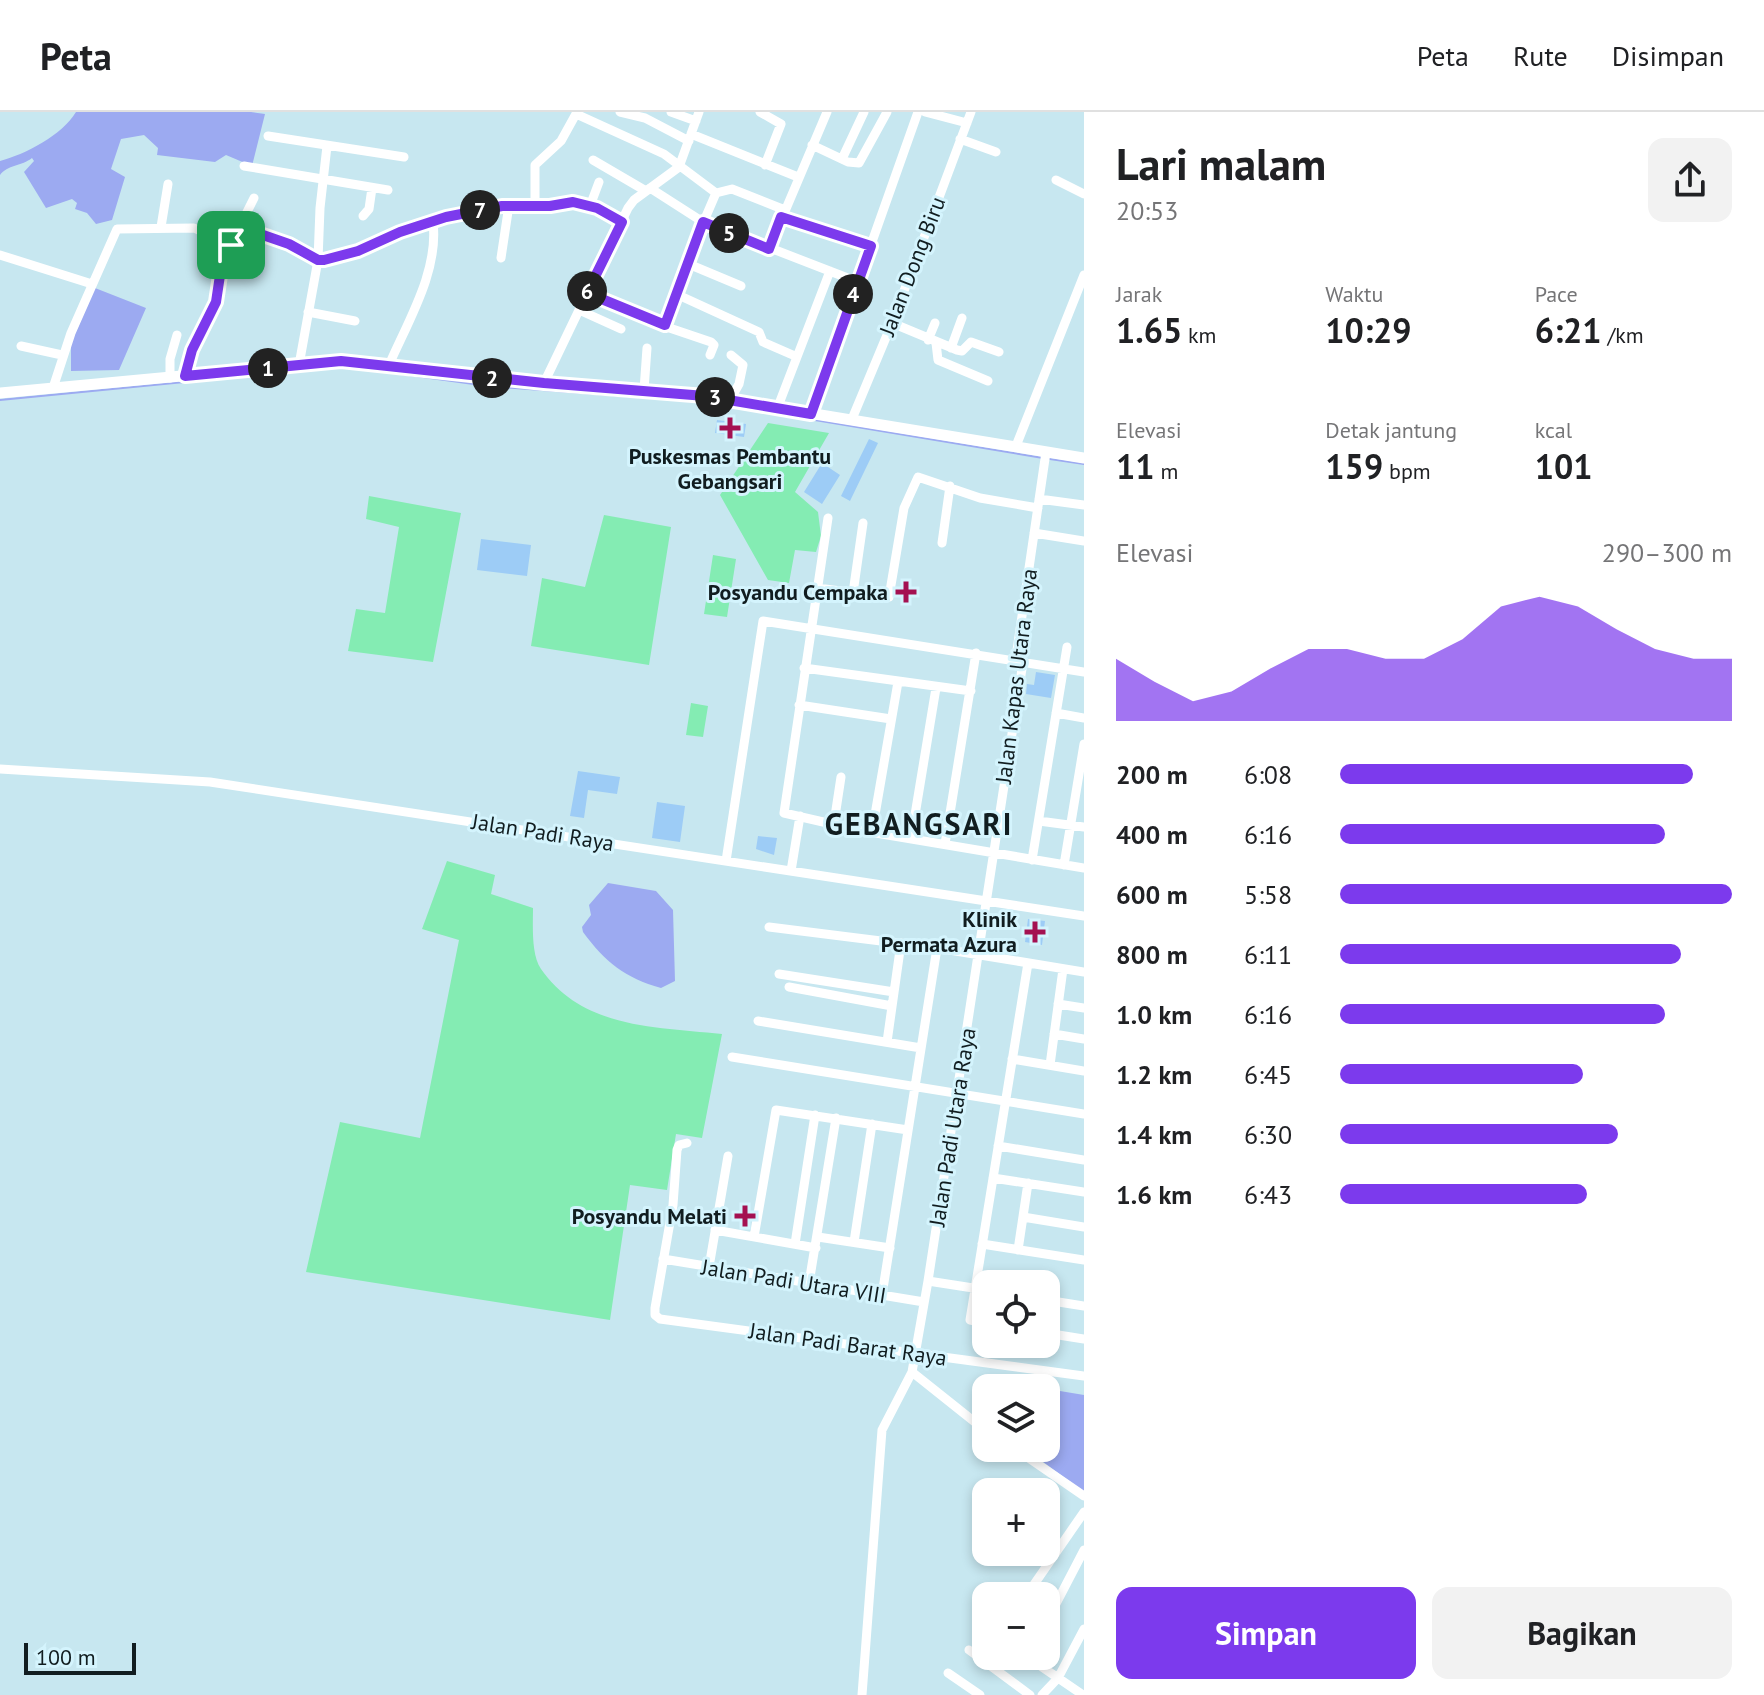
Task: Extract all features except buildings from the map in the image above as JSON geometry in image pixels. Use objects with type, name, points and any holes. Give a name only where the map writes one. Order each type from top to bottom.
[{"type":"street","points":[[613,129],[620,112],[645,118],[690,138],[798,177]]},
{"type":"street","points":[[544,383],[634,200],[679,167],[697,116],[671,112]]},
{"type":"street","points":[[760,112],[781,124],[766,163]]},
{"type":"street","points":[[769,249],[827,112]]},
{"type":"street","points":[[842,159],[864,112]]},
{"type":"street","points":[[812,145],[842,159],[856,163],[862,161],[887,112]]},
{"type":"street","points":[[811,414],[918,112]]},
{"type":"street","points":[[925,112],[967,123]]},
{"type":"street","name":"Jalan Dong Biru","points":[[852,419],[892,323],[971,112]]},
{"type":"street","points":[[535,205],[535,165],[561,141],[577,113],[664,154],[716,193],[732,189],[783,213],[871,246]]},
{"type":"street","points":[[268,136],[404,157]]},
{"type":"street","points":[[960,139],[996,152]]},
{"type":"street","points":[[299,365],[318,260],[327,146]]},
{"type":"street","points":[[593,160],[703,222],[858,282]]},
{"type":"street","points":[[244,166],[388,190]]},
{"type":"street","points":[[1056,180],[1084,194]]},
{"type":"street","points":[[590,206],[599,182]]},
{"type":"street","points":[[161,227],[168,184]]},
{"type":"street","points":[[363,216],[369,209],[372,188]]},
{"type":"street","points":[[665,325],[686,263],[716,193]]},
{"type":"street","points":[[185,376],[192,350],[216,302],[220,267],[254,198]]},
{"type":"street","points":[[240,227],[289,244],[318,260],[358,251],[400,232],[433,222],[509,205],[550,206],[573,202],[590,206],[622,222]]},
{"type":"street","points":[[501,258],[509,205]]},
{"type":"street","points":[[389,365],[430,269],[436,244],[433,222]]},
{"type":"street","points":[[53,388],[62,355],[117,229],[161,227],[200,230],[231,245]]},
{"type":"street","points":[[0,255],[92,284]]},
{"type":"street","points":[[686,263],[741,286]]},
{"type":"street","points":[[777,409],[830,271]]},
{"type":"street","points":[[1016,446],[1084,275]]},
{"type":"street","points":[[587,293],[711,342],[714,345],[710,355]]},
{"type":"street","points":[[676,294],[759,332],[763,342],[795,356]]},
{"type":"street","points":[[579,310],[621,329]]},
{"type":"street","points":[[308,312],[355,321]]},
{"type":"street","points":[[951,348],[962,318]]},
{"type":"street","points":[[892,323],[960,351],[974,342],[999,352]]},
{"type":"street","points":[[935,323],[932,342],[938,360],[988,381]]},
{"type":"street","points":[[170,378],[171,355],[177,335]]},
{"type":"street","points":[[21,346],[62,355]]},
{"type":"street","points":[[644,390],[647,348]]},
{"type":"street","points":[[730,400],[740,381],[743,365],[731,355]]},
{"type":"street","points":[[0,393],[341,361],[730,400],[1016,446],[1045,456],[1084,458]]},
{"type":"street","name":"Jalan Kapas Utara Raya","points":[[987,901],[1023,662],[1017,650],[1045,456]]},
{"type":"street","points":[[817,588],[887,598],[904,508],[914,482],[922,477],[980,498],[1084,505]]},
{"type":"street","points":[[942,543],[950,486]]},
{"type":"street","points":[[828,518],[804,668],[786,814],[993,854],[1084,868]]},
{"type":"street","points":[[853,593],[863,523]]},
{"type":"street","points":[[1034,533],[1084,541]]},
{"type":"street","points":[[726,861],[763,621],[1084,672]]},
{"type":"street","points":[[1032,860],[1067,647]]},
{"type":"street","points":[[945,844],[976,653]]},
{"type":"street","points":[[804,668],[971,691]]},
{"type":"street","points":[[872,832],[898,682]]},
{"type":"street","points":[[911,839],[936,688]]},
{"type":"street","points":[[799,705],[891,719]]},
{"type":"street","points":[[1056,713],[1084,718]]},
{"type":"street","points":[[1064,865],[1081,791],[1083,751]]},
{"type":"street","name":"Jalan Padi Raya","points":[[0,769],[195,781],[1084,916]]},
{"type":"street","points":[[834,823],[841,777]]},
{"type":"street","points":[[791,871],[800,816]]},
{"type":"street","points":[[1039,821],[1084,827]]},
{"type":"street","name":"Jalan Padi Utara Raya","points":[[862,1695],[882,1430],[914,1361],[987,901]]},
{"type":"street","points":[[769,927],[937,948],[1084,972]]},
{"type":"street","points":[[887,1042],[901,943]]},
{"type":"street","points":[[882,1295],[937,948]]},
{"type":"street","points":[[978,1270],[1028,963]]},
{"type":"street","points":[[1050,1065],[1063,969]]},
{"type":"street","points":[[779,974],[894,992]]},
{"type":"street","points":[[840,996],[842,984]]},
{"type":"street","points":[[789,987],[892,1006]]},
{"type":"street","points":[[1058,1004],[1084,1008]]},
{"type":"street","points":[[758,1021],[921,1048]]},
{"type":"street","points":[[1054,1034],[1084,1039]]},
{"type":"street","points":[[732,1057],[1084,1114]]},
{"type":"street","points":[[1012,1059],[1084,1071]]},
{"type":"street","points":[[754,1237],[774,1113],[779,1109],[908,1130]]},
{"type":"street","points":[[795,1244],[815,1115]]},
{"type":"street","points":[[809,1283],[836,1118]]},
{"type":"street","points":[[854,1242],[872,1124]]},
{"type":"street","points":[[663,1259],[673,1205],[677,1150],[679,1145],[687,1143]]},
{"type":"street","points":[[998,1146],[1084,1160]]},
{"type":"street","points":[[709,1267],[728,1156]]},
{"type":"street","points":[[993,1178],[1084,1192]]},
{"type":"street","points":[[1018,1250],[1028,1183]]},
{"type":"street","points":[[1023,1217],[1084,1227]]},
{"type":"street","points":[[715,1230],[816,1248]]},
{"type":"street","points":[[818,1237],[890,1248]]},
{"type":"street","points":[[982,1244],[1084,1260]]},
{"type":"street","name":"Jalan Padi Utara VIII","points":[[663,1259],[924,1302]]},
{"type":"street","name":"Jalan Padi Barat Raya","points":[[663,1259],[655,1308],[655,1315],[660,1319],[914,1361],[1084,1376]]},
{"type":"street","points":[[928,1281],[972,1288]]},
{"type":"street","points":[[1060,1302],[1084,1306]]},
{"type":"street","points":[[1060,1335],[1084,1339]]},
{"type":"street","points":[[914,1361],[972,1417]]},
{"type":"street","points":[[1034,1462],[1084,1496]]},
{"type":"street","points":[[1036,1582],[1084,1512]]},
{"type":"street","points":[[1060,1596],[1084,1550]]},
{"type":"street","points":[[1042,1695],[1058,1678],[1084,1629]]},
{"type":"street","points":[[969,1650],[1030,1695]]},
{"type":"street","points":[[1047,1670],[1083,1694]]},
{"type":"street","points":[[948,1673],[980,1695]]},
{"type":"green space","points":[[768,423],[829,433],[795,492],[818,512],[821,536],[816,552],[795,550],[789,583],[768,580],[720,495]]},
{"type":"green space","points":[[369,496],[461,513],[433,662],[348,651],[356,609],[385,613],[399,527],[366,519]]},
{"type":"green space","points":[[604,515],[671,527],[649,665],[531,646],[542,578],[585,587]]},
{"type":"green space","points":[[713,555],[736,559],[727,617],[704,614]]},
{"type":"green space","points":[[691,703],[708,706],[703,737],[686,735]]},
{"type":"green space","points":[[447,861],[495,875],[491,894],[533,908],[533,940],[538,963],[558,989],[578,1003],[622,1021],[722,1034],[702,1138],[676,1134],[667,1190],[630,1185],[610,1320],[306,1272],[340,1122],[420,1138],[459,940],[422,929]]},
{"type":"water","points":[[76,112],[265,114],[252,166],[226,155],[215,162],[157,155],[158,148],[144,135],[121,139],[111,169],[125,177],[112,220],[96,224],[87,213],[75,209],[77,203],[72,199],[46,208],[24,172],[34,161],[32,158],[0,175],[0,161],[42,142],[62,128]]},
{"type":"water","points":[[95,288],[146,308],[119,370],[71,371],[71,343]]},
{"type":"water","points":[[608,883],[656,891],[673,910],[675,981],[661,988],[626,974],[599,952],[583,932],[582,927],[591,915],[589,905]]},
{"type":"water","points":[[1060,1391],[1084,1395],[1084,1492],[1043,1462],[1060,1462]]},
{"type":"waterway","points":[[300,370],[342,367]]},
{"type":"waterway","points":[[380,371],[488,386],[706,402],[1043,458]]},
{"type":"waterway","points":[[0,400],[266,374]]},
{"type":"waterway","points":[[1050,459],[1084,464]]},
{"type":"place","name":"Puskesmas Pembantu Gebangsari","points":[[730,428]]},
{"type":"place","name":"Posyandu Cempaka","points":[[906,592]]},
{"type":"place","name":"Klinik Permata Azura","points":[[1035,932]]},
{"type":"place","name":"Posyandu Melati","points":[[745,1216]]},
{"type":"district","name":"GEBANGSARI","points":[[919,825]]},
{"type":"route","points":[[573,202],[597,208],[622,222],[587,293],[640,318],[665,325],[703,222],[769,249],[781,217],[871,246],[811,414],[705,396],[544,383],[341,361],[185,376],[192,350],[216,302],[220,267],[231,245],[240,227],[324,260],[358,251],[400,232],[446,217],[502,206],[550,206],[573,202]]}]
